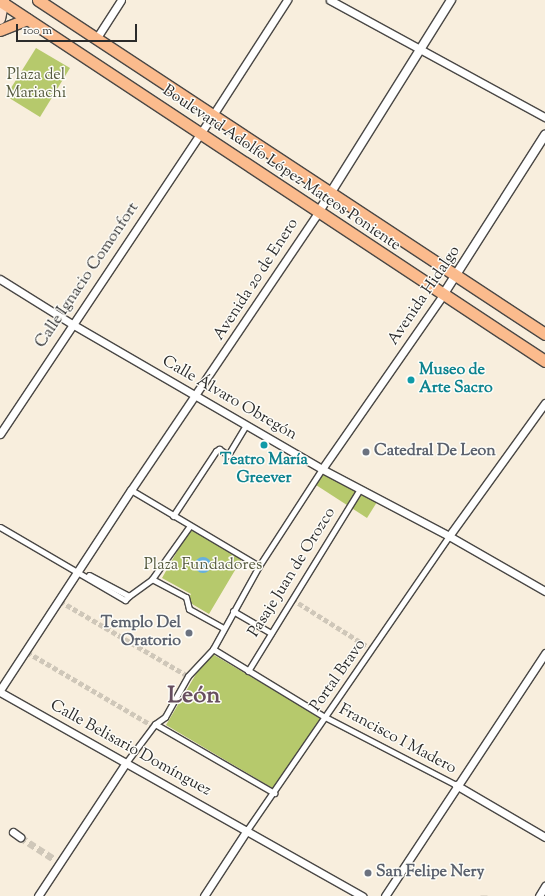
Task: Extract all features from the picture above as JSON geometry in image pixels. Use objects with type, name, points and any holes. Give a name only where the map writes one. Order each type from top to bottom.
[{"type":"main road","name":"Boulevard Adolfo López Mateos Poniente","points":[[38,0],[545,334]]},
{"type":"main road","name":"Boulevard Adolfo López Mateos Poniente","points":[[2,2],[200,135],[545,361]]},
{"type":"main road","points":[[0,19],[2,2]]},
{"type":"main road","points":[[0,30],[27,19]]},
{"type":"street","points":[[96,39],[121,0]]},
{"type":"street","name":"Calle Ignacio Comonfort","points":[[0,434],[72,324],[213,116],[286,0]]},
{"type":"street","points":[[330,0],[545,117]]},
{"type":"street","name":"Avenida 20 de Enero","points":[[0,691],[131,490],[196,396],[318,213],[418,49],[451,0]]},
{"type":"street","name":"Avenida Hidalgo","points":[[322,469],[456,276],[545,135]]},
{"type":"street","name":"Calle Álvaro Obregón","points":[[0,279],[72,324],[322,469],[449,536],[545,591]]},
{"type":"street","points":[[449,536],[545,403]]},
{"type":"street","points":[[173,516],[216,451],[220,449],[228,455],[246,425]]},
{"type":"street","points":[[38,896],[57,861],[125,764],[155,724],[165,717],[188,676],[212,649],[259,566],[322,469]]},
{"type":"street","name":"Pasaje Juan de Orozco","points":[[248,671],[360,489]]},
{"type":"street","points":[[131,490],[189,527],[259,566]]},
{"type":"street","points":[[0,527],[79,571],[125,600],[152,579],[189,527]]},
{"type":"street","name":"Portal Bravo","points":[[247,830],[274,793],[449,536]]},
{"type":"street","points":[[79,571],[88,574],[129,596]]},
{"type":"street","points":[[152,579],[186,597],[190,609],[223,628]]},
{"type":"street","points":[[233,611],[271,633]]},
{"type":"street","name":"Francisco I Madero","points":[[212,649],[325,717],[456,785]]},
{"type":"street","points":[[385,896],[456,785],[545,653]]},
{"type":"street","name":"Calle Belisario Domínguez","points":[[0,691],[125,764],[247,830],[362,896]]},
{"type":"street","points":[[155,724],[274,793]]},
{"type":"street","points":[[456,785],[545,837]]},
{"type":"street","points":[[204,896],[247,830]]},
{"type":"street","points":[[13,832],[20,837]]},
{"type":"street","points":[[538,896],[545,886]]},
{"type":"green space","name":"Plaza del Mariachi","points":[[36,48],[70,68],[40,117],[6,96]]},
{"type":"green space","points":[[324,472],[377,502],[367,518],[316,485]]},
{"type":"green space","name":"Plaza Fundadores","points":[[192,525],[244,555],[209,614],[187,601],[191,594],[162,578]]},
{"type":"green space","points":[[209,652],[321,718],[274,789],[166,725]]},
{"type":"water","points":[[203,557],[209,559],[211,565],[209,571],[203,573],[197,571],[195,565],[197,559]]},
{"type":"tunnel","points":[[292,599],[373,650]]},
{"type":"tunnel","points":[[60,601],[188,676]]},
{"type":"tunnel","points":[[27,652],[153,726]]},
{"type":"tunnel","points":[[20,837],[54,859]]},
{"type":"place","name":"Museo de Arte Sacro","points":[[411,380]]},
{"type":"place","name":"Teatro María Greever","points":[[264,445]]},
{"type":"place","name":"Catedral De Leon","points":[[366,452]]},
{"type":"place","name":"Templo Del Oratorio","points":[[189,633]]},
{"type":"place","name":"San Felipe Nery","points":[[368,873]]},
{"type":"district","name":"León","points":[[194,697]]}]
